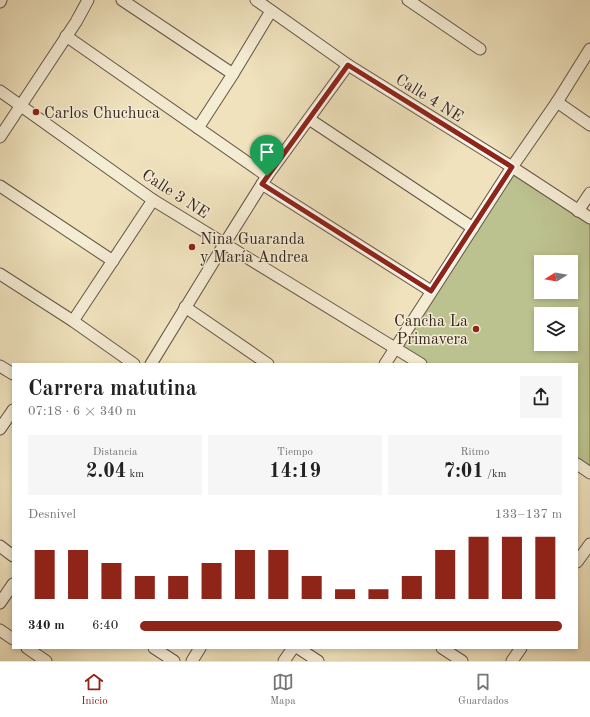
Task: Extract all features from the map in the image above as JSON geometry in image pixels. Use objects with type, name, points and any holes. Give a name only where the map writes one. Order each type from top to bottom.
[{"type":"street","points":[[0,136],[88,0]]},
{"type":"street","points":[[122,0],[233,74]]},
{"type":"street","name":"Calle 4 NE","points":[[256,0],[348,65],[512,167],[590,218]]},
{"type":"street","points":[[408,0],[480,49]]},
{"type":"street","points":[[198,128],[271,11]]},
{"type":"street","points":[[66,36],[198,128],[265,180],[431,291]]},
{"type":"street","points":[[386,363],[431,291],[512,167],[557,102],[590,49]]},
{"type":"street","points":[[152,363],[265,180],[348,65]]},
{"type":"street","name":"Calle 3 NE","points":[[0,91],[153,200],[419,363]]},
{"type":"street","points":[[557,102],[590,125]]},
{"type":"street","points":[[309,119],[473,228]]},
{"type":"street","points":[[0,186],[113,261]]},
{"type":"street","points":[[578,211],[590,193]]},
{"type":"street","points":[[73,321],[153,200]]},
{"type":"street","points":[[0,274],[73,321],[133,363]]},
{"type":"street","points":[[186,307],[267,363]]},
{"type":"street","points":[[0,366],[12,373]]},
{"type":"street","points":[[0,429],[12,411]]},
{"type":"street","points":[[578,465],[590,473]]},
{"type":"street","points":[[578,561],[590,544]]},
{"type":"street","points":[[0,546],[12,555]]},
{"type":"street","points":[[0,603],[12,585]]},
{"type":"street","points":[[0,630],[12,638]]},
{"type":"street","points":[[28,649],[46,661]]},
{"type":"street","points":[[156,649],[174,661]]},
{"type":"street","points":[[192,661],[199,649]]},
{"type":"street","points":[[284,661],[292,649]]},
{"type":"street","points":[[300,649],[318,661]]},
{"type":"street","points":[[444,649],[462,661]]},
{"type":"street","points":[[512,661],[520,649]]},
{"type":"green space","name":"Cancha La Primavera","points":[[514,164],[590,218],[590,468],[578,461],[578,363],[425,363],[400,347]]},
{"type":"place","name":"Carlos Chuchuca","points":[[36,112]]},
{"type":"place","name":"Nina Guaranda y María Andrea","points":[[192,247]]},
{"type":"place","name":"Cancha La Primavera","points":[[476,329]]},
{"type":"route","points":[[348,65],[512,167],[431,291],[262,184],[267,176],[348,65]]}]
